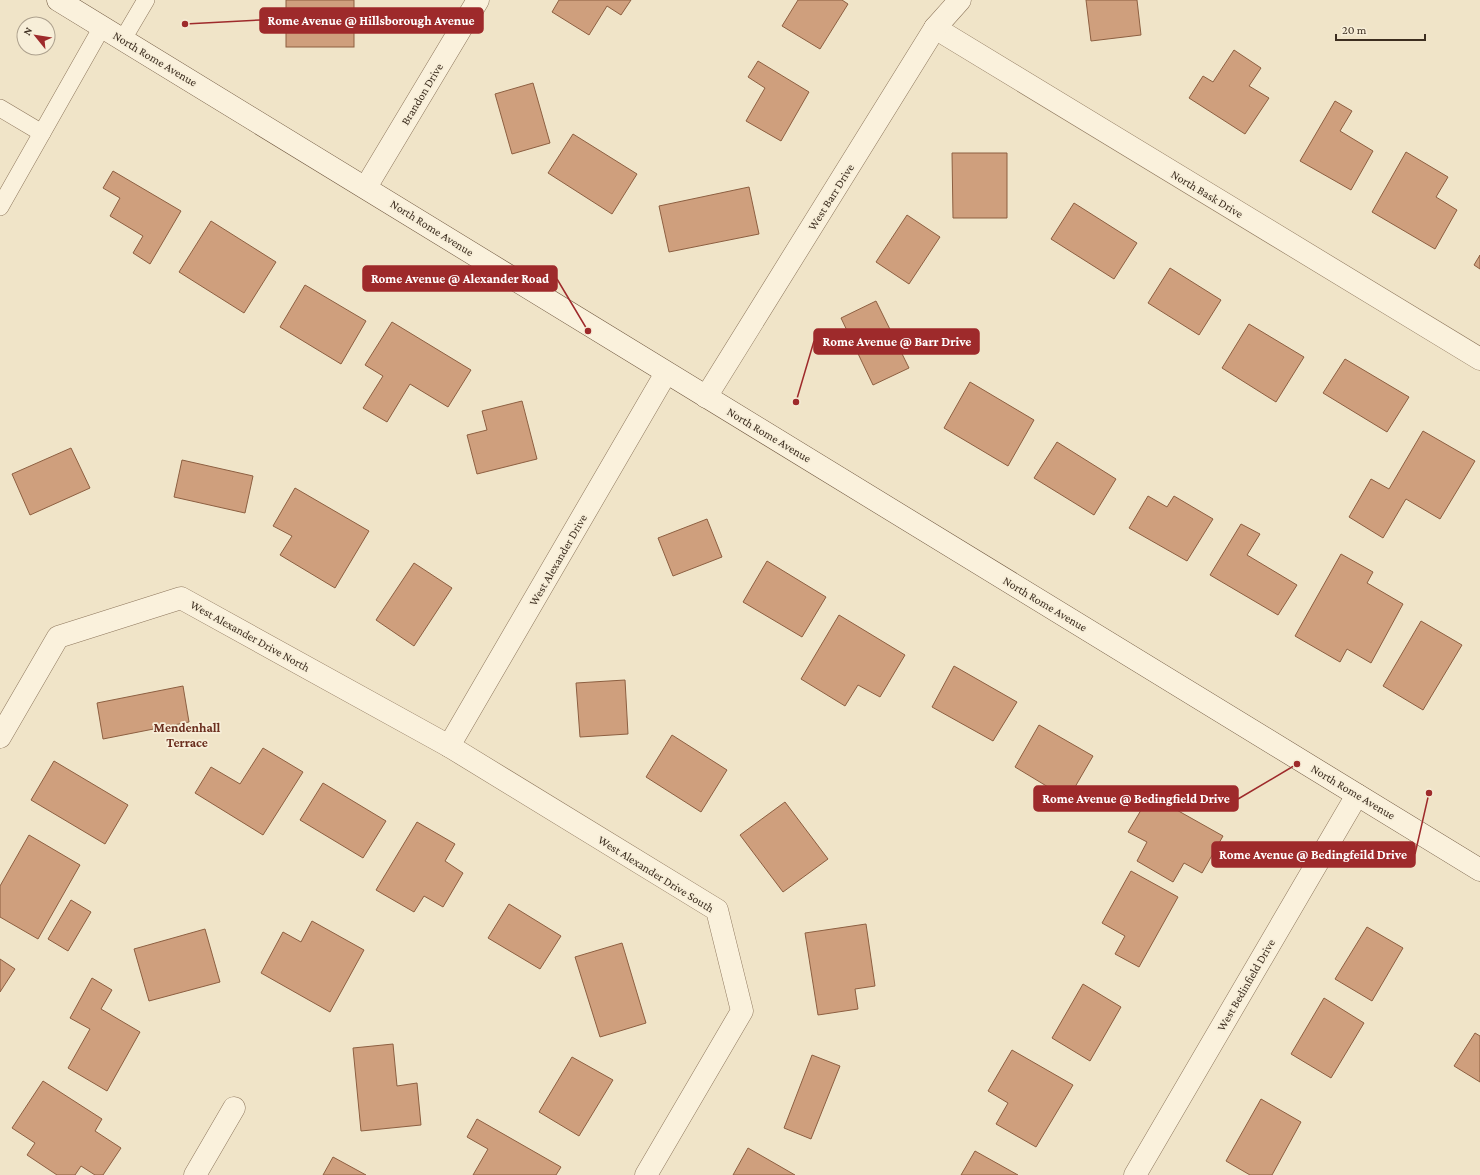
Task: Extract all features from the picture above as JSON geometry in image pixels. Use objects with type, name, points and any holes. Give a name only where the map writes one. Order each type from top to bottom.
[{"type":"street","name":"North Rome Avenue","points":[[58,0],[366,187],[666,373],[1480,870]]},
{"type":"street","name":"Brandon Drive","points":[[366,187],[478,0]]},
{"type":"street","name":"West Barr Drive","points":[[706,397],[935,28],[960,0]]},
{"type":"street","name":"North Bask Drive","points":[[935,28],[1480,359]]},
{"type":"street","name":"West Alexander Drive","points":[[449,746],[666,373]]},
{"type":"street","name":"West Alexander Drive North","points":[[0,737],[58,637],[181,598],[449,746]]},
{"type":"street","name":"West Alexander Drive South","points":[[449,746],[717,910],[742,1011],[646,1175]]},
{"type":"street","name":"West Bedinfield Drive","points":[[1135,1175],[1357,795]]},
{"type":"street","points":[[195,1175],[234,1108]]},
{"type":"lane","points":[[123,39],[146,0]]},
{"type":"lane","points":[[0,207],[102,27]]},
{"type":"lane","points":[[0,108],[42,133]]},
{"type":"building","points":[[286,0],[354,0],[354,47],[286,47]]},
{"type":"building","points":[[559,0],[631,0],[621,15],[607,6],[589,35],[552,12]]},
{"type":"building","points":[[798,0],[842,0],[848,4],[820,49],[782,26]]},
{"type":"building","points":[[1086,0],[1137,0],[1141,35],[1091,41]]},
{"type":"building","points":[[1234,50],[1261,68],[1249,86],[1269,98],[1245,134],[1189,98],[1203,76],[1213,82]]},
{"type":"building","points":[[758,61],[809,92],[781,141],[746,121],[765,88],[748,77]]},
{"type":"building","points":[[533,83],[550,143],[512,154],[495,94]]},
{"type":"building","points":[[1335,101],[1352,111],[1340,131],[1373,151],[1351,190],[1300,161]]},
{"type":"building","points":[[573,134],[637,174],[612,214],[548,173]]},
{"type":"building","points":[[1406,152],[1448,177],[1436,197],[1457,210],[1435,249],[1372,212]]},
{"type":"building","points":[[952,153],[1007,153],[1007,218],[953,218]]},
{"type":"building","points":[[113,171],[181,211],[150,264],[133,253],[143,236],[110,216],[120,198],[103,188]]},
{"type":"building","points":[[749,187],[759,234],[669,252],[659,206]]},
{"type":"building","points":[[1074,203],[1137,243],[1114,279],[1051,239]]},
{"type":"building","points":[[907,215],[940,237],[909,284],[876,262]]},
{"type":"building","points":[[211,221],[276,262],[244,313],[179,272]]},
{"type":"building","points":[[1480,255],[1480,269],[1474,265]]},
{"type":"building","points":[[1170,268],[1221,300],[1199,335],[1148,303]]},
{"type":"building","points":[[305,285],[366,321],[341,364],[280,327]]},
{"type":"building","points":[[876,301],[909,368],[873,385],[841,318]]},
{"type":"building","points":[[392,322],[471,370],[448,407],[410,384],[387,422],[363,408],[383,376],[365,365]]},
{"type":"building","points":[[1249,324],[1304,357],[1276,402],[1222,368]]},
{"type":"building","points":[[1345,359],[1409,397],[1387,432],[1323,393]]},
{"type":"building","points":[[970,382],[1034,420],[1008,466],[944,428]]},
{"type":"building","points":[[522,401],[537,459],[477,474],[467,435],[487,430],[482,411]]},
{"type":"building","points":[[1423,431],[1475,461],[1440,519],[1406,499],[1383,538],[1349,517],[1371,479],[1389,489]]},
{"type":"building","points":[[1057,442],[1116,479],[1094,515],[1034,478]]},
{"type":"building","points":[[71,448],[90,488],[30,515],[12,474]]},
{"type":"building","points":[[182,460],[253,476],[245,513],[174,497]]},
{"type":"building","points":[[295,488],[369,531],[335,588],[280,555],[292,536],[273,526]]},
{"type":"building","points":[[1148,496],[1167,507],[1174,496],[1213,519],[1187,561],[1129,528]]},
{"type":"building","points":[[707,519],[722,557],[673,576],[658,538]]},
{"type":"building","points":[[1241,524],[1260,534],[1247,555],[1297,585],[1278,615],[1210,575]]},
{"type":"building","points":[[1341,554],[1373,572],[1367,583],[1403,604],[1371,663],[1347,649],[1340,662],[1295,636]]},
{"type":"building","points":[[767,561],[826,597],[802,637],[743,602]]},
{"type":"building","points":[[414,563],[452,588],[414,646],[376,620]]},
{"type":"building","points":[[839,615],[905,655],[880,697],[858,685],[845,706],[801,679]]},
{"type":"building","points":[[1421,621],[1462,645],[1423,710],[1383,686]]},
{"type":"building","points":[[954,666],[1017,702],[993,741],[932,707]]},
{"type":"building","points":[[625,680],[628,734],[580,737],[576,683]]},
{"type":"building","points":[[183,686],[189,722],[103,739],[97,703]]},
{"type":"building","points":[[1039,725],[1093,756],[1068,799],[1015,767]]},
{"type":"building","points":[[672,735],[727,770],[701,812],[646,777]]},
{"type":"building","points":[[263,748],[303,772],[263,835],[195,793],[211,767],[240,784]]},
{"type":"building","points":[[54,761],[128,805],[105,844],[31,800]]},
{"type":"building","points":[[323,783],[386,821],[363,858],[300,820]]},
{"type":"building","points":[[1150,795],[1223,836],[1202,873],[1184,863],[1173,882],[1137,861],[1147,842],[1128,832]]},
{"type":"building","points":[[785,802],[828,859],[783,892],[740,835]]},
{"type":"building","points":[[417,822],[455,844],[445,861],[463,873],[443,907],[424,896],[414,912],[376,890]]},
{"type":"building","points":[[29,835],[80,865],[38,939],[0,917],[0,886]]},
{"type":"building","points":[[1131,871],[1178,897],[1139,967],[1115,954],[1125,936],[1102,923]]},
{"type":"building","points":[[71,900],[91,912],[68,951],[48,939]]},
{"type":"building","points":[[509,904],[561,936],[540,969],[488,938]]},
{"type":"building","points":[[312,921],[364,950],[330,1012],[261,973],[283,932],[301,942]]},
{"type":"building","points":[[866,924],[875,986],[855,989],[858,1009],[818,1015],[805,933]]},
{"type":"building","points":[[1367,927],[1403,948],[1372,1001],[1335,979]]},
{"type":"building","points":[[205,929],[220,982],[149,1001],[134,949]]},
{"type":"building","points":[[622,943],[646,1023],[600,1037],[575,957]]},
{"type":"building","points":[[0,959],[15,969],[0,992]]},
{"type":"building","points":[[92,978],[112,990],[101,1009],[140,1032],[107,1091],[68,1068],[90,1029],[70,1018]]},
{"type":"building","points":[[1083,984],[1121,1007],[1090,1061],[1052,1038]]},
{"type":"building","points":[[1324,998],[1364,1023],[1331,1078],[1291,1054]]},
{"type":"building","points":[[1475,1033],[1480,1036],[1480,1082],[1454,1066]]},
{"type":"building","points":[[393,1044],[397,1086],[417,1083],[421,1125],[361,1131],[353,1048]]},
{"type":"building","points":[[1012,1050],[1073,1085],[1036,1147],[996,1124],[1008,1103],[988,1091]]},
{"type":"building","points":[[812,1055],[840,1066],[811,1139],[784,1128]]},
{"type":"building","points":[[572,1057],[613,1080],[579,1136],[539,1112]]},
{"type":"building","points":[[43,1081],[102,1119],[95,1131],[121,1148],[103,1175],[95,1175],[81,1166],[75,1175],[57,1175],[27,1155],[35,1143],[12,1128]]},
{"type":"building","points":[[1261,1099],[1301,1122],[1272,1175],[1250,1175],[1226,1161]]},
{"type":"building","points":[[477,1119],[561,1167],[556,1175],[473,1175],[488,1149],[467,1137]]},
{"type":"building","points":[[748,1148],[795,1175],[733,1175]]},
{"type":"building","points":[[975,1151],[1018,1175],[961,1175]]},
{"type":"building","points":[[333,1157],[366,1175],[323,1175]]},
{"type":"place","name":"Rome Avenue @ Hillsborough Avenue","points":[[185,24]]},
{"type":"place","name":"Rome Avenue @ Alexander Road","points":[[588,331]]},
{"type":"place","name":"Rome Avenue @ Barr Drive","points":[[796,402]]},
{"type":"place","name":"Rome Avenue @ Bedingfield Drive","points":[[1297,764]]},
{"type":"place","name":"Rome Avenue @ Bedingfeild Drive","points":[[1429,793]]},
{"type":"district","name":"Mendenhall Terrace","points":[[187,734]]}]
